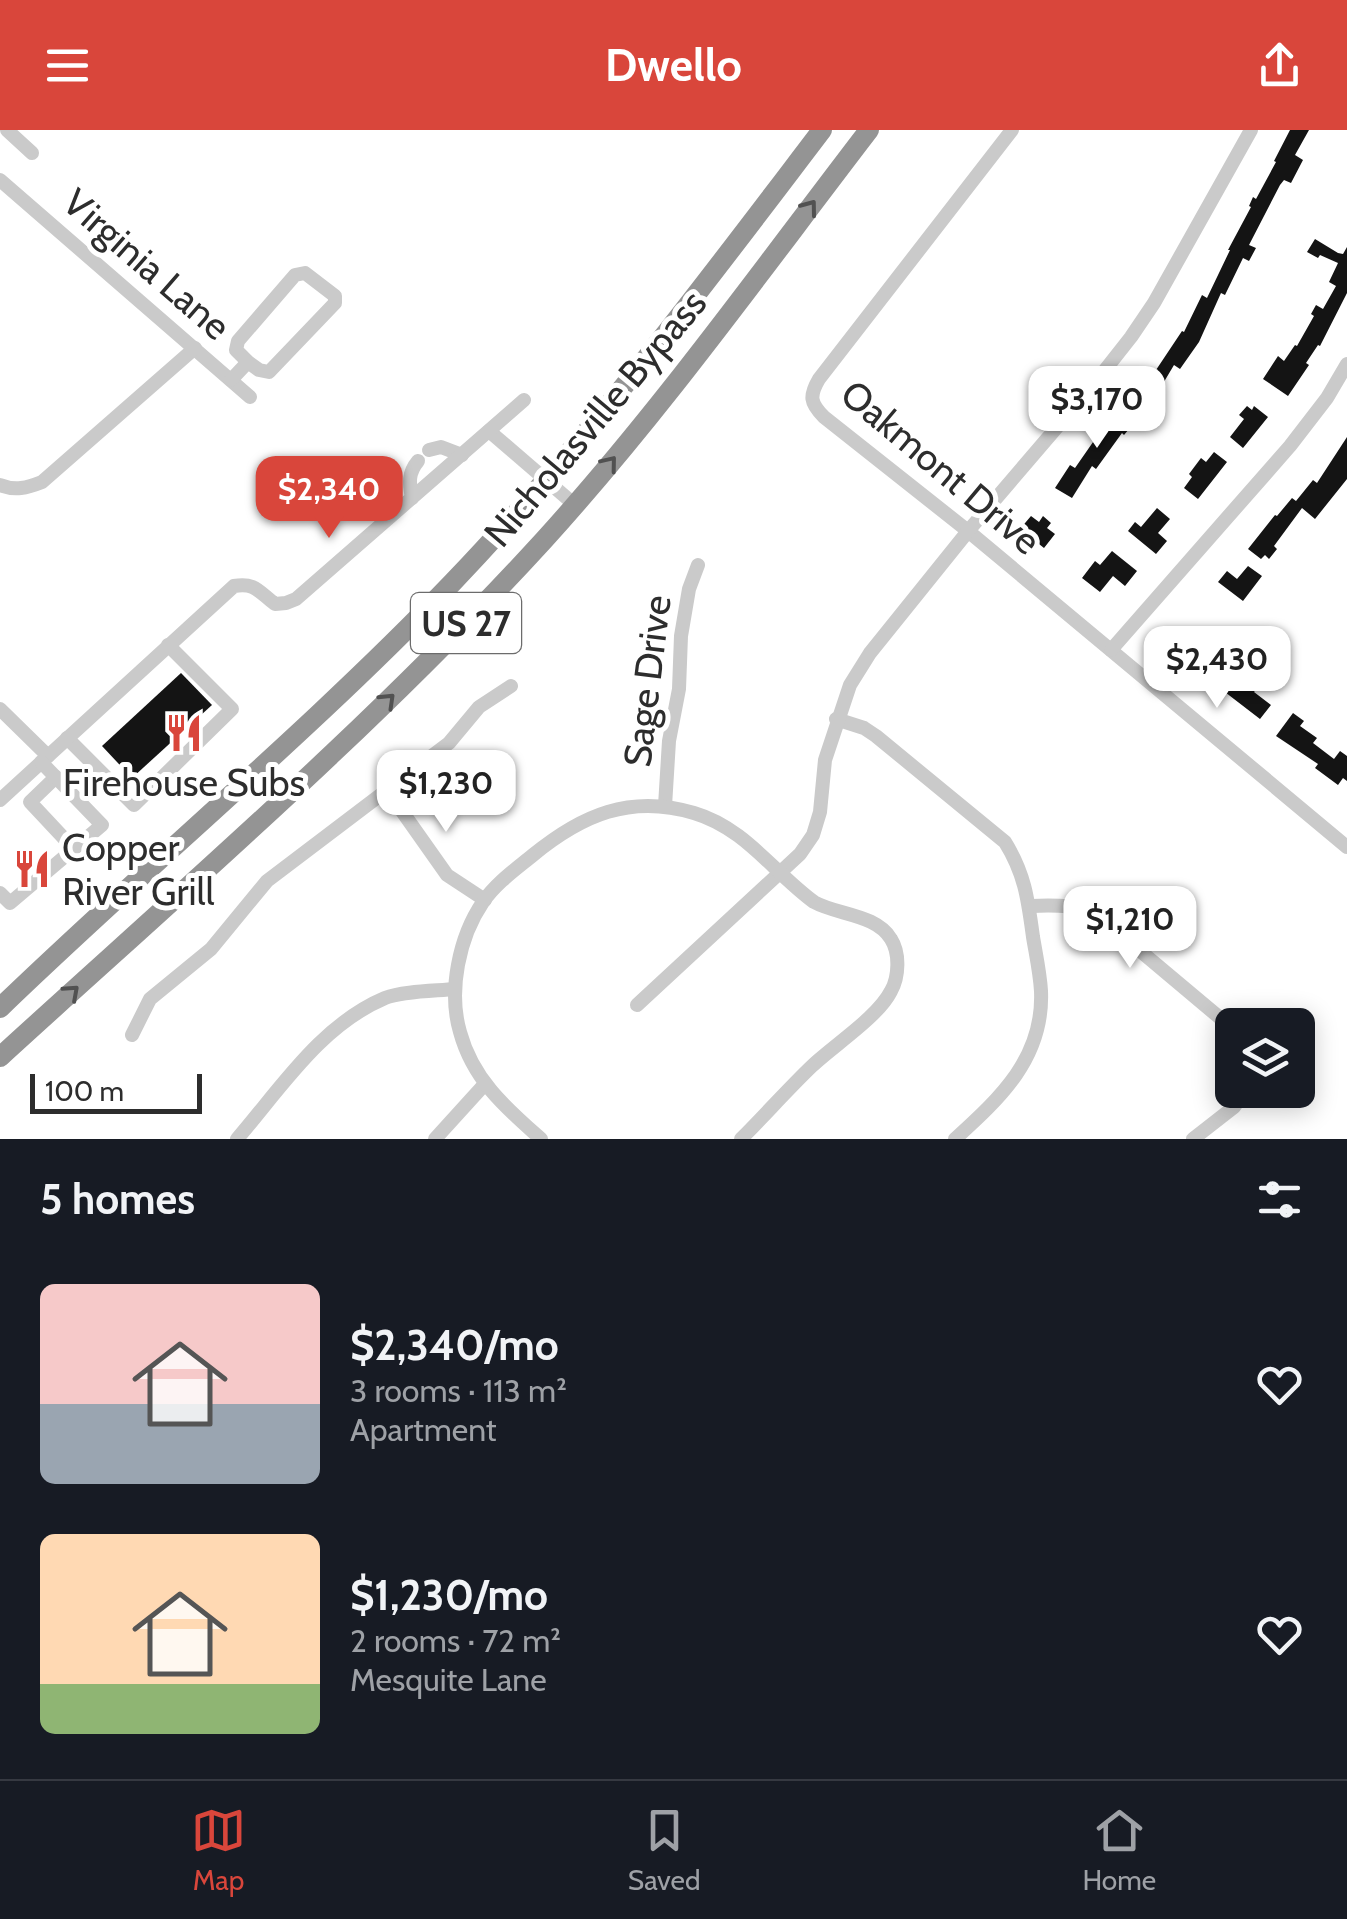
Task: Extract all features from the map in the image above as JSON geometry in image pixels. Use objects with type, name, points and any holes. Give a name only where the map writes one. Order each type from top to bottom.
[{"type":"highway","name":"Nicholasville Bypass","points":[[0,1008],[376,660],[455,580],[546,481],[632,378],[822,130]]},
{"type":"highway","name":"Nicholasville Bypass","points":[[0,1058],[411,678],[480,608],[575,505],[669,390],[869,130]]},
{"type":"street","points":[[7,130],[32,154]]},
{"type":"street","name":"Oakmont Drive","points":[[1012,130],[819,380],[811,397],[813,406],[1347,847]]},
{"type":"street","points":[[636,1005],[800,854],[820,812],[825,760],[850,685],[870,653],[1131,337],[1250,130]]},
{"type":"street","name":"Virginia Lane","points":[[0,180],[250,397]]},
{"type":"street","points":[[305,273],[334,296],[335,303],[269,372],[248,362],[236,350],[238,341],[295,275],[305,273]]},
{"type":"street","points":[[0,486],[12,490],[42,482],[195,348]]},
{"type":"street","points":[[231,380],[248,362]]},
{"type":"street","points":[[1111,650],[1290,446],[1347,364]]},
{"type":"street","points":[[0,800],[234,586],[253,586],[276,604],[296,599],[524,400]]},
{"type":"street","points":[[489,430],[575,505]]},
{"type":"street","points":[[412,498],[411,470],[423,456],[441,447],[462,454]]},
{"type":"street","name":"Sage Drive","points":[[665,806],[681,636],[689,589],[698,565]]},
{"type":"street","points":[[67,738],[134,805],[232,709],[168,645]]},
{"type":"street","points":[[132,1035],[150,999],[210,949],[267,881],[448,743],[479,707],[511,686]]},
{"type":"street","points":[[0,709],[56,778],[102,825],[10,903],[0,894]]},
{"type":"street","points":[[836,720],[876,736],[1005,842],[1026,885],[1042,993],[1038,1024],[1014,1081],[955,1139]]},
{"type":"street","points":[[56,778],[30,802],[74,850]]},
{"type":"street","points":[[387,790],[447,875],[485,900]]},
{"type":"street","points":[[541,1139],[484,1085],[470,1061],[459,1030],[455,989],[464,938],[499,883],[560,833],[588,818],[626,808],[665,806],[698,814],[732,829],[814,902],[872,922],[890,938],[897,959],[892,990],[882,1006],[812,1066],[741,1139]]},
{"type":"street","points":[[1029,906],[1061,904],[1083,908],[1101,918],[1215,1014]]},
{"type":"street","points":[[237,1139],[322,1039],[347,1019],[388,997],[455,989]]},
{"type":"street","points":[[435,1139],[484,1085]]},
{"type":"street","points":[[1192,1139],[1233,1108]]},
{"type":"building","points":[[1290,130],[1309,130],[1295,155],[1303,160],[1291,183],[1284,180],[1280,185],[1249,245],[1256,248],[1249,261],[1243,258],[1225,295],[1221,293],[1199,342],[1180,369],[1174,365],[1152,402],[1140,394],[1184,332],[1202,295],[1207,298],[1253,197],[1256,199]]},
{"type":"building","points":[[1315,239],[1338,253],[1343,254],[1347,247],[1347,293],[1288,396],[1263,379],[1278,356],[1284,361],[1297,346],[1316,305],[1323,309],[1336,286],[1329,282],[1338,263],[1307,252]]},
{"type":"building","points":[[1125,404],[1140,416],[1096,469],[1092,466],[1072,498],[1055,488],[1070,465],[1075,468]]},
{"type":"building","points":[[1247,406],[1252,410],[1254,406],[1268,417],[1243,448],[1230,437],[1244,419],[1239,415]]},
{"type":"building","points":[[1347,437],[1347,479],[1315,519],[1302,508],[1269,559],[1265,555],[1261,559],[1248,549],[1292,498],[1296,501],[1313,480],[1317,483]]},
{"type":"building","points":[[1214,452],[1227,462],[1198,499],[1184,488],[1201,458],[1206,462]]},
{"type":"building","points":[[1157,508],[1170,519],[1158,533],[1167,541],[1156,554],[1128,531],[1135,522],[1141,527]]},
{"type":"building","points":[[1031,516],[1039,522],[1043,516],[1051,523],[1047,528],[1055,534],[1044,548],[1020,529]]},
{"type":"building","points":[[1112,551],[1137,571],[1125,586],[1113,576],[1100,592],[1082,578],[1095,561],[1100,565]]},
{"type":"building","points":[[1248,566],[1262,576],[1243,601],[1218,582],[1227,571],[1237,579]]},
{"type":"building","points":[[1176,630],[1185,637],[1189,633],[1198,641],[1194,645],[1211,659],[1202,669],[1166,642]]},
{"type":"building","points":[[1252,668],[1265,678],[1254,692],[1271,705],[1260,719],[1221,689],[1233,674],[1242,681]]},
{"type":"building","points":[[181,673],[212,705],[132,778],[102,746]]},
{"type":"building","points":[[1293,713],[1304,721],[1300,726],[1317,738],[1313,743],[1334,759],[1340,751],[1347,756],[1347,781],[1343,778],[1338,785],[1315,768],[1318,764],[1276,736]]},
{"type":"place","name":"Firehouse Subs","points":[[184,733]]},
{"type":"place","name":"Copper River Grill","points":[[32,869]]}]
